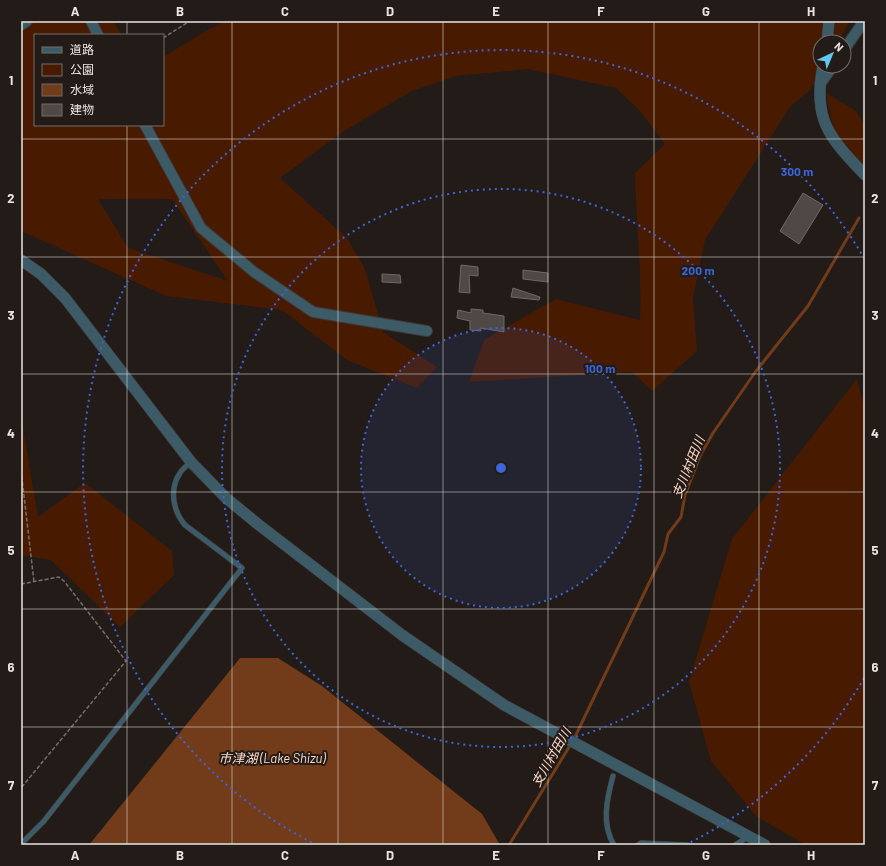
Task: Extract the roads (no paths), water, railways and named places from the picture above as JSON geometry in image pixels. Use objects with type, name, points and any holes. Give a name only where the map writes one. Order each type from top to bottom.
[{"type":"street","points":[[21,25],[27,21]]},
{"type":"street","points":[[91,21],[98,34]]},
{"type":"street","points":[[828,34],[829,21]]},
{"type":"street","points":[[852,38],[864,21]]},
{"type":"street","points":[[821,74],[819,86],[823,119],[837,146],[865,175]]},
{"type":"street","points":[[819,86],[827,74]]},
{"type":"street","points":[[146,126],[201,228],[254,272],[313,312],[427,331]]},
{"type":"street","points":[[21,260],[41,274],[65,298],[191,462],[237,507],[402,635],[504,705],[765,845]]},
{"type":"lane","points":[[21,844],[44,821],[242,568],[185,525],[177,516],[174,504],[174,490],[180,473],[191,462]]},
{"type":"lane","points":[[613,776],[605,804],[610,837],[614,845]]},
{"type":"lane","points":[[735,845],[749,836]]},
{"type":"lane","points":[[638,845],[641,843],[654,843],[688,845]]},
{"type":"water","name":"市津湖 (Lake Shizu)","points":[[240,658],[278,658],[322,686],[482,814],[500,845],[89,845]]},
{"type":"waterway","name":"支川村田川","points":[[574,739],[664,552],[668,534],[681,517],[685,495],[700,456],[713,433],[756,371],[808,306],[859,218]]},
{"type":"waterway","name":"支川村田川","points":[[509,845],[571,744]]}]
